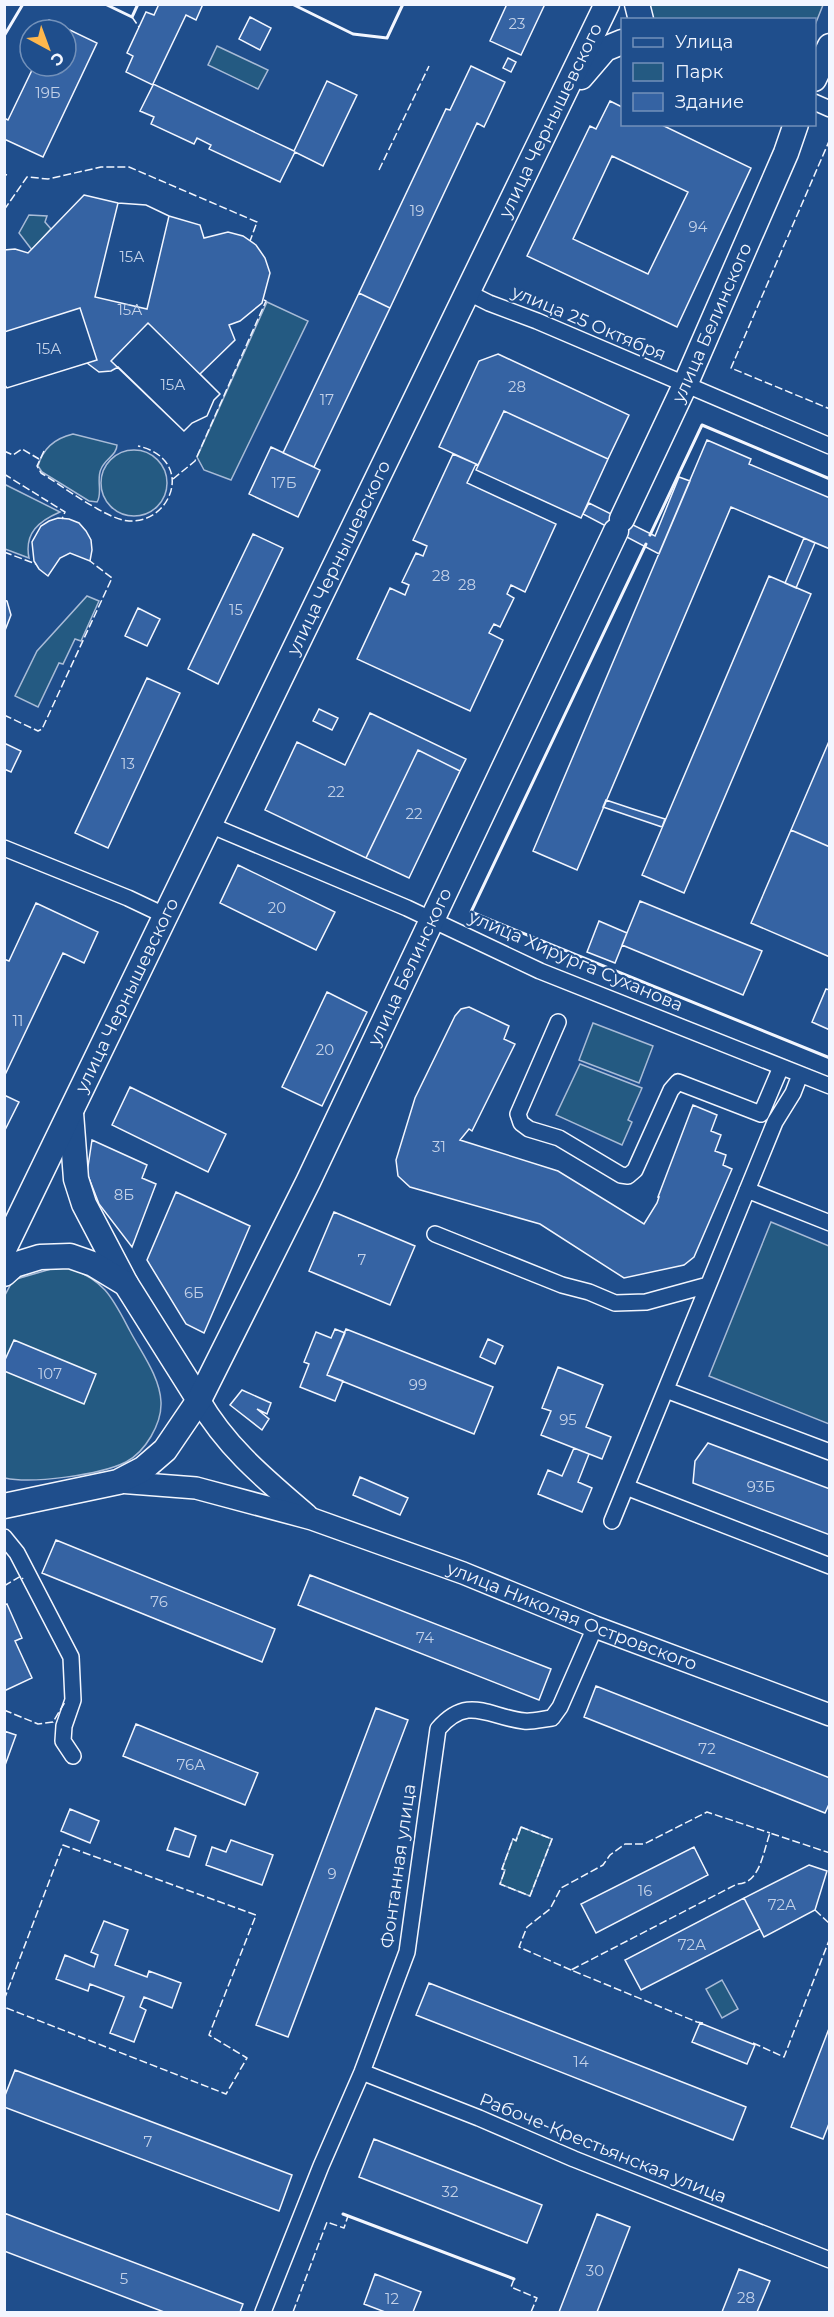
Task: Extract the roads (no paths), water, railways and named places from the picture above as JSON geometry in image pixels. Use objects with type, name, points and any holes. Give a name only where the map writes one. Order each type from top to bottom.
[{"type":"main road","name":"улица Чернышевского","points":[[4,1249],[607,4]]},
{"type":"main road","points":[[559,104],[605,49],[621,42]]},
{"type":"main road","points":[[816,75],[830,46]]},
{"type":"main road","name":"улица Белинского","points":[[11,1500],[118,1482],[143,1469],[165,1450],[199,1400],[308,1182],[686,385],[786,153],[795,126]]},
{"type":"main road","name":"улица Чернышевского","points":[[71,1113],[76,1179],[84,1204],[126,1284],[199,1400]]},
{"type":"main road","points":[[4,1274],[14,1265],[40,1257],[70,1256],[93,1264],[126,1284]]},
{"type":"main road","name":"улица Николая Островского","points":[[199,1400],[214,1426],[254,1470],[312,1519]]},
{"type":"main road","name":"улица Николая Островского","points":[[118,1482],[196,1488],[312,1519],[464,1573],[595,1627],[830,1715]]},
{"type":"street","points":[[816,103],[830,109]]},
{"type":"street","name":"улица 25 Октября","points":[[467,292],[830,446]]},
{"type":"street","name":"улица Хирурга Суханова","points":[[210,825],[432,920],[540,971],[830,1086]]},
{"type":"street","points":[[4,848],[128,898],[166,916]]},
{"type":"street","points":[[558,1022],[518,1114],[520,1124],[559,1138],[621,1175],[628,1176],[635,1170],[671,1090],[678,1082],[762,1114],[781,1067]]},
{"type":"street","points":[[612,1521],[774,1122],[793,1093],[800,1075]]},
{"type":"street","points":[[747,1190],[830,1222]]},
{"type":"street","points":[[435,1234],[562,1285],[589,1292],[615,1303],[634,1304],[708,1285]]},
{"type":"street","points":[[666,1390],[830,1452]]},
{"type":"street","points":[[626,1487],[830,1566]]},
{"type":"street","points":[[4,1537],[16,1552],[71,1657],[73,1700],[64,1726],[63,1741],[73,1756]]},
{"type":"street","name":"Фонтанная улица","points":[[263,2313],[321,2166],[362,2072],[408,1952],[438,1729],[446,1720],[464,1709],[476,1709],[525,1722],[552,1718],[560,1707],[595,1627]]},
{"type":"street","name":"Рабоче-Крестьянская улица","points":[[362,2072],[830,2260]]}]
